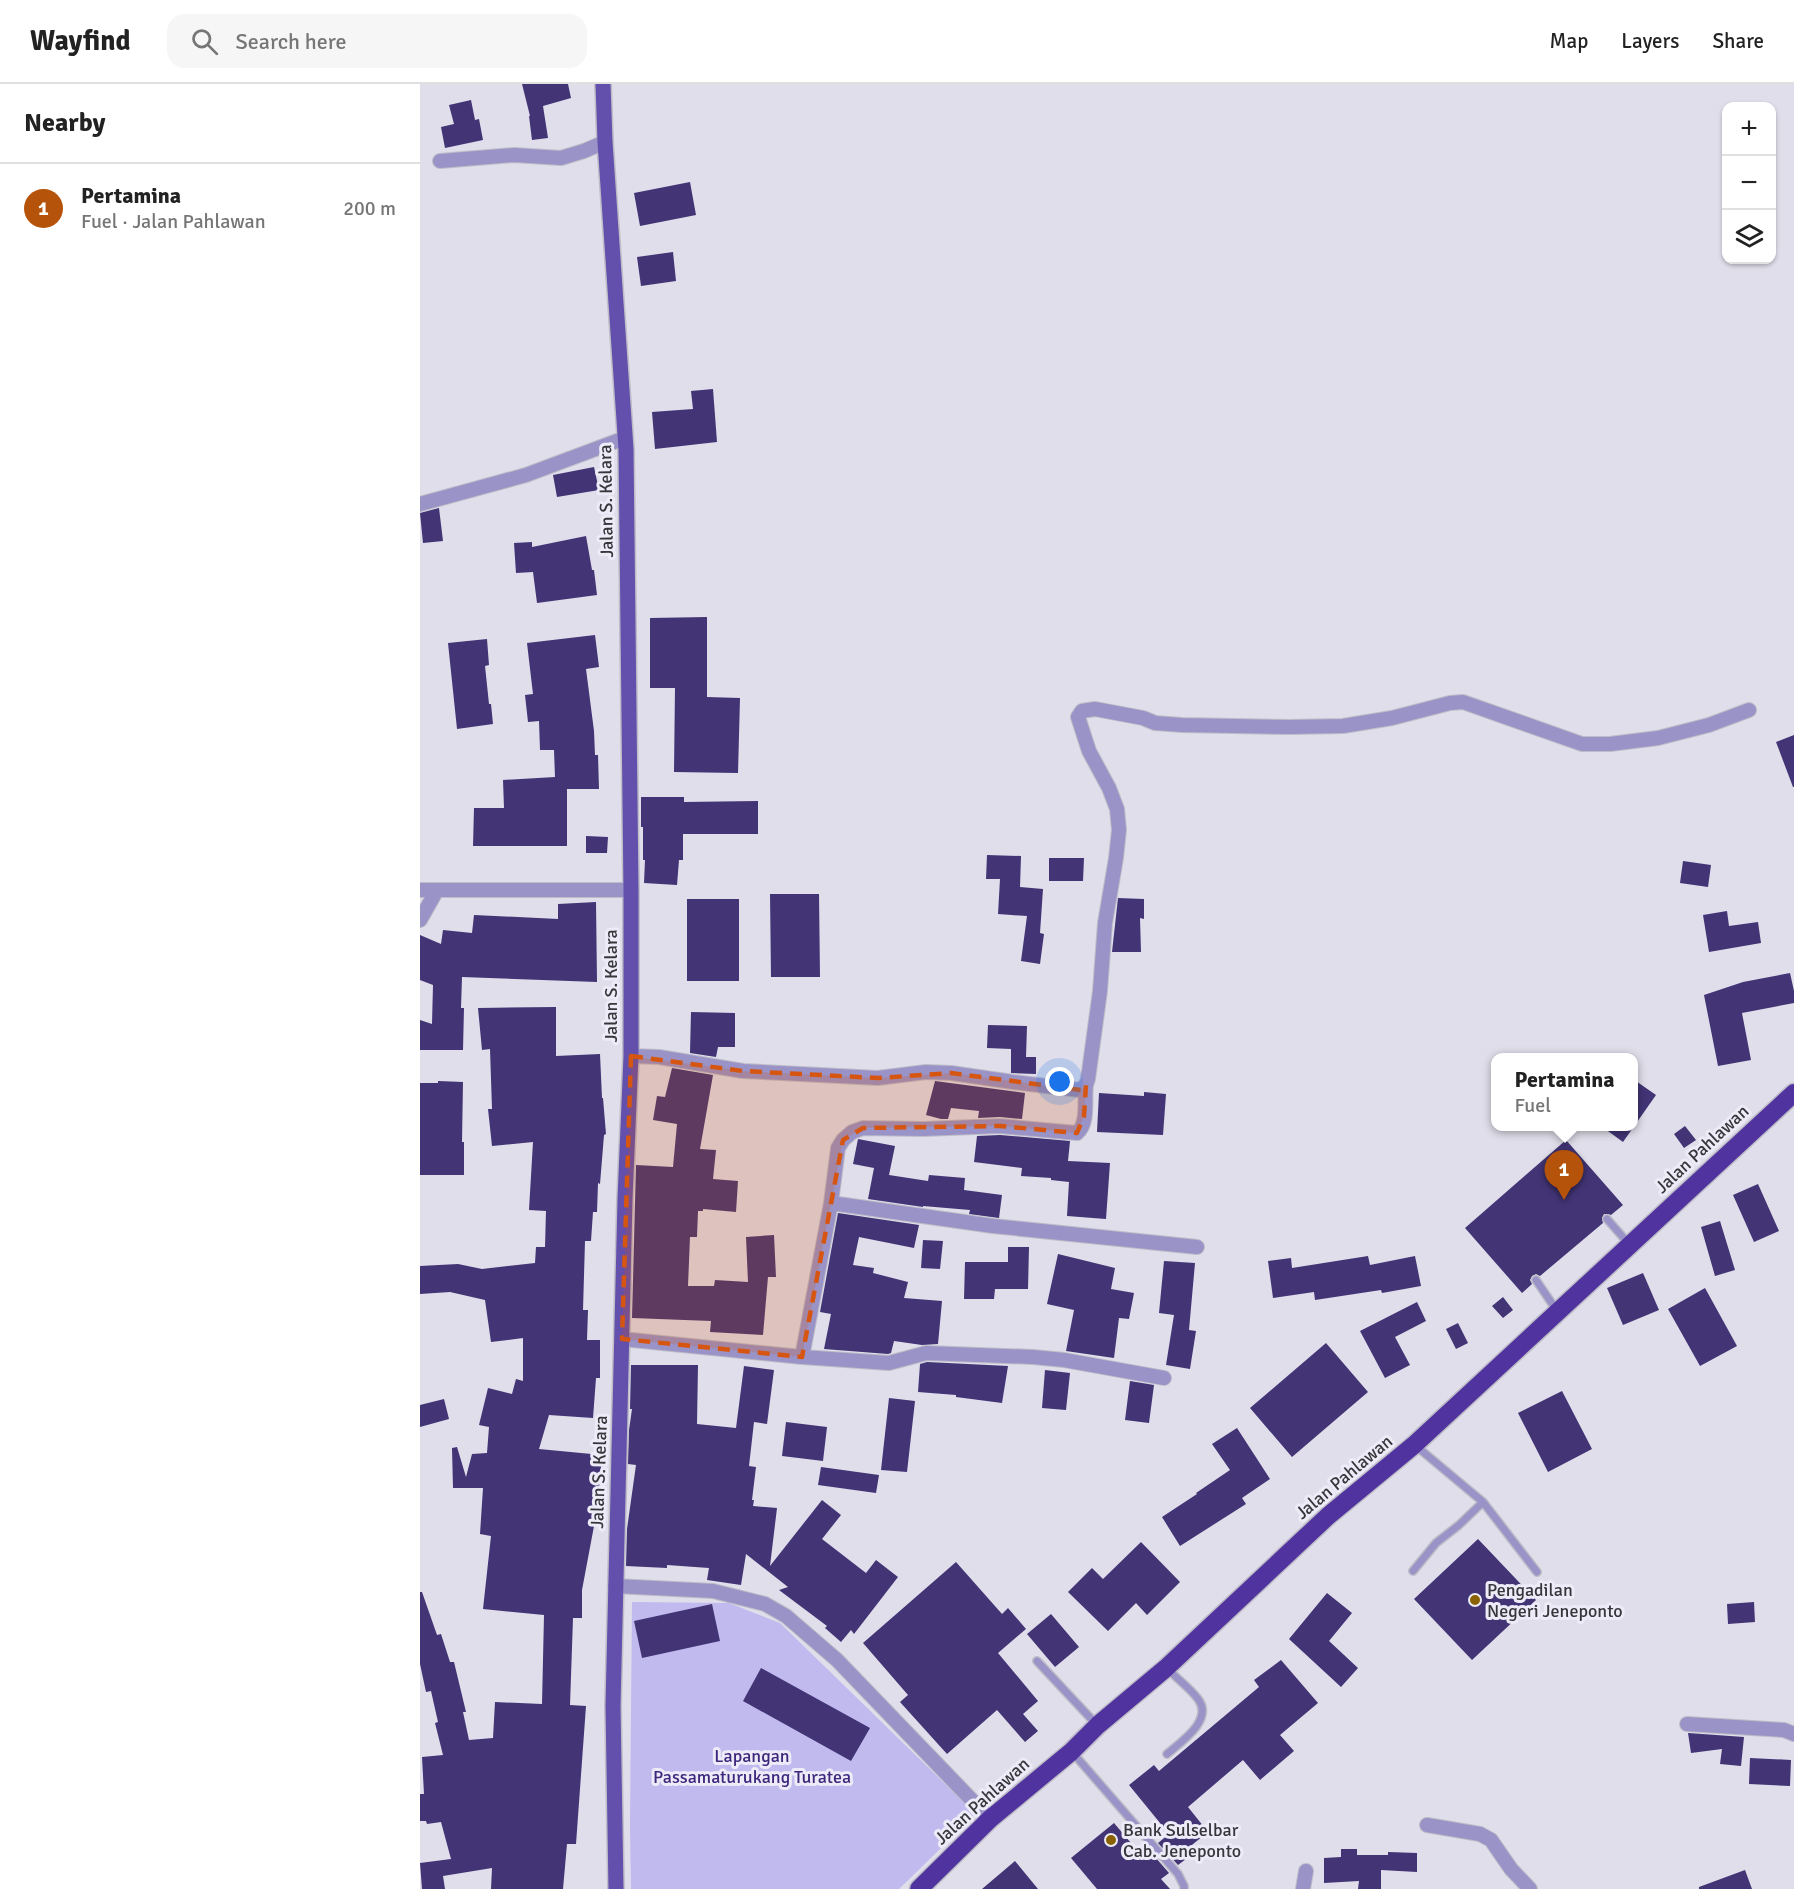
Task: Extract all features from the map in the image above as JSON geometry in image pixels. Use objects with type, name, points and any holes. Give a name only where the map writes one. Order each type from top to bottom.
[{"type":"highway","name":"Jalan Pahlawan","points":[[919,1889],[990,1819],[1071,1752],[1098,1725],[1166,1668],[1328,1516],[1414,1445],[1794,1093]]},
{"type":"main road","name":"Jalan S. Kelara","points":[[603,84],[625,438],[631,890],[631,1056],[612,1706],[616,1889]]},
{"type":"street","points":[[440,161],[514,155],[561,158],[605,142]]},
{"type":"street","points":[[420,504],[526,475],[625,438]]},
{"type":"street","points":[[802,1357],[831,1203],[838,1148],[852,1132],[863,1128],[923,1129],[1000,1126],[1077,1133],[1081,1130],[1100,992],[1105,923],[1119,830],[1118,809],[1089,751],[1080,727],[1078,717],[1082,711],[1095,709],[1143,718],[1155,723],[1182,725],[1343,726],[1463,702],[1582,744],[1610,744],[1658,738],[1709,725],[1749,710]]},
{"type":"street","points":[[420,890],[631,890]]},
{"type":"street","points":[[420,920],[437,890]]},
{"type":"street","points":[[631,1056],[659,1057],[744,1071],[878,1078],[926,1072],[951,1072],[1080,1090],[1086,1085]]},
{"type":"street","points":[[831,1203],[993,1226],[1197,1247]]},
{"type":"street","points":[[622,1339],[802,1357],[889,1363],[926,1353],[1033,1357],[1064,1360],[1164,1378]]},
{"type":"street","points":[[615,1586],[713,1591],[765,1604],[786,1616],[837,1660],[990,1819]]},
{"type":"street","points":[[1687,1724],[1784,1730],[1794,1734]]},
{"type":"street","points":[[1426,1825],[1480,1834],[1491,1840],[1511,1869],[1530,1889]]},
{"type":"street","points":[[1303,1889],[1306,1871]]},
{"type":"lane","points":[[1607,1219],[1629,1245]]},
{"type":"lane","points":[[1536,1280],[1557,1311]]},
{"type":"lane","points":[[1414,1445],[1483,1502],[1537,1572]]},
{"type":"lane","points":[[1413,1571],[1436,1543],[1483,1502]]},
{"type":"lane","points":[[1037,1660],[1098,1725]]},
{"type":"lane","points":[[1166,1668],[1198,1699],[1202,1707],[1202,1716],[1197,1725],[1167,1754]]},
{"type":"lane","points":[[1071,1752],[1178,1874],[1185,1886],[1184,1889]]},
{"type":"highlighted area","points":[[631,1056],[743,1071],[878,1078],[951,1073],[1081,1090],[1086,1085],[1084,1116],[1077,1133],[1000,1126],[863,1128],[843,1140],[802,1357],[622,1339]]},
{"type":"green space","name":"Lapangan Passamaturukang Turatea","points":[[632,1602],[729,1603],[780,1623],[976,1814],[899,1889],[631,1889]]},
{"type":"building","points":[[522,84],[568,84],[571,98],[543,106],[548,138],[532,140],[530,116]]},
{"type":"building","points":[[471,100],[475,120],[479,119],[483,140],[445,148],[441,127],[454,124],[449,105]]},
{"type":"building","points":[[690,182],[696,215],[640,226],[634,193]]},
{"type":"building","points":[[673,252],[676,281],[641,286],[637,257]]},
{"type":"building","points":[[713,389],[717,442],[655,449],[652,412],[693,409],[691,391]]},
{"type":"building","points":[[594,467],[599,490],[557,497],[553,475]]},
{"type":"building","points":[[439,508],[443,541],[423,543],[420,513]]},
{"type":"building","points":[[586,536],[597,595],[537,603],[533,572],[516,573],[514,543],[532,542],[532,547]]},
{"type":"building","points":[[707,617],[707,697],[740,698],[738,773],[674,772],[675,688],[650,688],[650,618]]},
{"type":"building","points":[[595,635],[599,667],[586,669],[595,755],[598,755],[599,789],[567,789],[567,846],[473,846],[474,808],[504,808],[503,780],[555,777],[554,750],[540,750],[539,721],[528,722],[525,695],[533,694],[527,643]]},
{"type":"building","points":[[487,639],[489,665],[485,666],[493,724],[457,729],[448,643]]},
{"type":"building","points":[[1794,735],[1794,787],[1793,787],[1776,742]]},
{"type":"building","points":[[641,797],[684,797],[684,802],[758,801],[758,834],[683,834],[683,860],[679,860],[677,885],[644,883],[645,860],[643,860]]},
{"type":"building","points":[[586,836],[608,837],[607,853],[586,853]]},
{"type":"building","points":[[987,855],[1021,856],[1020,887],[1043,889],[1040,933],[1044,934],[1040,964],[1021,961],[1027,916],[998,914],[1000,879],[986,879]]},
{"type":"building","points":[[1049,858],[1084,858],[1083,881],[1049,881]]},
{"type":"building","points":[[1683,861],[1711,865],[1708,887],[1680,883]]},
{"type":"building","points":[[770,894],[819,894],[820,977],[771,977]]},
{"type":"building","points":[[1118,898],[1144,899],[1144,919],[1140,918],[1141,952],[1112,952]]},
{"type":"building","points":[[687,899],[739,899],[739,981],[687,981]]},
{"type":"building","points":[[596,902],[597,982],[462,977],[463,1050],[420,1050],[420,1020],[432,1024],[433,985],[420,980],[420,935],[441,944],[443,930],[472,933],[474,915],[558,919],[558,904]]},
{"type":"building","points":[[1727,911],[1729,926],[1758,922],[1761,943],[1709,952],[1703,915]]},
{"type":"building","points":[[1790,973],[1794,1003],[1742,1013],[1751,1060],[1718,1066],[1704,995],[1743,982]]},
{"type":"building","points":[[556,1007],[556,1056],[600,1054],[606,1134],[604,1135],[600,1184],[598,1183],[597,1212],[593,1212],[591,1241],[585,1241],[583,1310],[588,1310],[587,1340],[600,1340],[600,1378],[596,1378],[593,1418],[549,1415],[539,1449],[602,1455],[597,1510],[582,1590],[582,1618],[573,1618],[570,1705],[586,1706],[576,1844],[567,1844],[563,1889],[491,1889],[492,1868],[443,1876],[445,1889],[422,1889],[420,1863],[451,1859],[441,1822],[427,1824],[426,1821],[420,1821],[420,1794],[424,1794],[422,1757],[443,1755],[435,1723],[438,1722],[431,1691],[426,1692],[420,1664],[420,1592],[422,1592],[437,1635],[441,1634],[450,1662],[454,1662],[466,1712],[463,1712],[469,1740],[493,1738],[495,1702],[542,1704],[544,1615],[483,1609],[491,1536],[480,1534],[483,1488],[453,1488],[452,1448],[457,1447],[466,1477],[472,1454],[487,1453],[489,1427],[479,1425],[488,1388],[512,1394],[516,1379],[523,1381],[523,1338],[491,1342],[485,1300],[450,1292],[420,1294],[420,1266],[458,1264],[482,1269],[535,1263],[536,1247],[545,1247],[546,1211],[529,1210],[533,1142],[492,1146],[488,1109],[492,1109],[490,1049],[482,1050],[478,1008]]},
{"type":"building","points":[[691,1012],[735,1013],[735,1047],[718,1047],[716,1057],[690,1053]]},
{"type":"building","points":[[988,1025],[1027,1026],[1026,1057],[1036,1057],[1036,1074],[1011,1073],[1011,1049],[987,1048]]},
{"type":"building","points":[[672,1068],[713,1075],[700,1149],[716,1150],[713,1179],[738,1181],[736,1212],[703,1209],[703,1211],[698,1211],[697,1237],[690,1237],[688,1286],[714,1286],[715,1280],[748,1282],[746,1237],[774,1235],[776,1277],[768,1277],[763,1335],[710,1332],[711,1321],[632,1318],[636,1165],[673,1167],[677,1124],[653,1120],[657,1096],[665,1097]]},
{"type":"building","points":[[438,1081],[463,1082],[464,1175],[420,1175],[420,1083],[438,1083]]},
{"type":"building","points":[[935,1081],[1025,1093],[1022,1119],[978,1118],[979,1111],[951,1108],[948,1119],[926,1115]]},
{"type":"building","points":[[1638,1082],[1656,1095],[1638,1121]]},
{"type":"building","points":[[1144,1092],[1166,1094],[1163,1135],[1097,1132],[1099,1093],[1144,1096]]},
{"type":"building","points":[[1685,1126],[1696,1140],[1684,1148],[1674,1134]]},
{"type":"building","points":[[1608,1131],[1631,1131],[1623,1142]]},
{"type":"building","points":[[1000,1135],[1070,1141],[1068,1161],[1110,1163],[1106,1219],[1067,1216],[1069,1182],[1021,1176],[1022,1168],[974,1162],[977,1136]]},
{"type":"building","points":[[858,1139],[895,1146],[889,1175],[928,1181],[929,1175],[965,1178],[964,1190],[1002,1195],[999,1218],[969,1214],[970,1210],[923,1207],[868,1199],[874,1168],[853,1164]]},
{"type":"building","points":[[1566,1140],[1623,1205],[1611,1215],[1604,1214],[1603,1223],[1540,1276],[1536,1274],[1532,1276],[1530,1280],[1532,1284],[1522,1293],[1465,1228]]},
{"type":"building","points":[[1758,1184],[1779,1231],[1754,1242],[1733,1195]]},
{"type":"building","points":[[838,1213],[919,1225],[914,1248],[859,1237],[853,1265],[874,1268],[873,1273],[908,1282],[904,1298],[942,1301],[938,1344],[922,1345],[894,1341],[891,1353],[888,1354],[824,1349],[831,1314],[820,1312]]},
{"type":"building","points":[[1720,1221],[1735,1270],[1715,1276],[1701,1227]]},
{"type":"building","points":[[923,1240],[943,1241],[940,1269],[921,1268]]},
{"type":"building","points":[[1008,1247],[1029,1247],[1028,1289],[995,1289],[994,1299],[964,1299],[965,1262],[1008,1262]]},
{"type":"building","points":[[1058,1254],[1115,1268],[1111,1289],[1134,1293],[1129,1319],[1119,1318],[1114,1358],[1066,1351],[1074,1310],[1047,1304]]},
{"type":"building","points":[[1368,1256],[1370,1265],[1415,1256],[1421,1286],[1382,1293],[1381,1290],[1315,1300],[1314,1292],[1273,1298],[1268,1261],[1291,1258],[1292,1268]]},
{"type":"building","points":[[1164,1261],[1195,1263],[1189,1330],[1196,1331],[1190,1369],[1166,1365],[1174,1315],[1159,1313]]},
{"type":"building","points":[[1643,1273],[1659,1310],[1623,1325],[1607,1288]]},
{"type":"building","points":[[1705,1288],[1737,1346],[1700,1366],[1668,1309]]},
{"type":"building","points":[[1503,1297],[1513,1310],[1503,1318],[1492,1306]]},
{"type":"building","points":[[1417,1302],[1426,1321],[1395,1337],[1410,1365],[1385,1378],[1360,1331]]},
{"type":"building","points":[[1458,1323],[1468,1343],[1456,1349],[1446,1329]]},
{"type":"building","points":[[1326,1343],[1368,1392],[1292,1457],[1250,1408]]},
{"type":"building","points":[[927,1362],[1008,1366],[1002,1403],[956,1397],[956,1395],[918,1392],[920,1364]]},
{"type":"building","points":[[631,1365],[698,1365],[697,1424],[736,1428],[744,1366],[774,1370],[767,1424],[754,1422],[749,1466],[756,1467],[753,1506],[777,1508],[770,1566],[822,1500],[841,1515],[822,1539],[866,1573],[876,1560],[898,1577],[854,1634],[851,1630],[841,1642],[825,1628],[827,1626],[779,1590],[788,1587],[746,1554],[741,1585],[707,1580],[709,1568],[667,1565],[667,1568],[626,1566],[627,1529],[636,1465],[628,1464],[632,1409],[630,1409]]},
{"type":"building","points":[[1045,1370],[1070,1373],[1066,1410],[1042,1408]]},
{"type":"building","points":[[1130,1381],[1154,1385],[1149,1423],[1125,1420]]},
{"type":"building","points":[[1562,1391],[1592,1449],[1548,1472],[1518,1413]]},
{"type":"building","points":[[889,1398],[915,1401],[907,1472],[881,1470]]},
{"type":"building","points":[[444,1399],[449,1419],[420,1427],[420,1405]]},
{"type":"building","points":[[786,1422],[827,1427],[823,1461],[782,1456]]},
{"type":"building","points":[[1237,1428],[1270,1479],[1242,1498],[1246,1504],[1180,1546],[1162,1517],[1230,1470],[1212,1444]]},
{"type":"building","points":[[821,1467],[879,1475],[876,1493],[818,1485]]},
{"type":"building","name":"Pengadilan Negeri Jeneponto","points":[[1478,1539],[1536,1600],[1472,1660],[1414,1599]]},
{"type":"building","points":[[1141,1542],[1180,1582],[1147,1615],[1136,1603],[1108,1631],[1068,1592],[1092,1568],[1103,1579]]},
{"type":"building","points":[[956,1562],[1002,1614],[1008,1608],[1026,1629],[998,1653],[1038,1701],[1023,1714],[1038,1731],[1025,1742],[997,1710],[947,1754],[900,1702],[908,1695],[863,1643]]},
{"type":"building","points":[[1327,1593],[1352,1613],[1329,1641],[1358,1668],[1341,1687],[1289,1639]]},
{"type":"building","points":[[1754,1602],[1755,1622],[1728,1624],[1727,1604]]},
{"type":"building","points":[[712,1604],[720,1641],[642,1658],[634,1621]]},
{"type":"building","points":[[1051,1614],[1079,1647],[1055,1667],[1027,1634]]},
{"type":"building","points":[[1281,1660],[1318,1703],[1280,1735],[1294,1751],[1260,1780],[1243,1760],[1188,1807],[1208,1832],[1182,1853],[1186,1859],[1178,1865],[1158,1843],[1169,1834],[1129,1785],[1154,1765],[1159,1771],[1259,1687],[1254,1680]]},
{"type":"building","points":[[761,1668],[870,1728],[851,1761],[743,1701]]},
{"type":"building","points":[[1688,1733],[1744,1737],[1741,1766],[1720,1764],[1722,1749],[1691,1753]]},
{"type":"building","points":[[1750,1758],[1791,1760],[1790,1786],[1749,1784]]},
{"type":"building","name":"Bank Sulselbar Cab. Jeneponto","points":[[1114,1823],[1142,1856],[1149,1850],[1169,1873],[1161,1879],[1170,1889],[1097,1889],[1071,1858]]},
{"type":"building","points":[[1341,1849],[1357,1849],[1357,1855],[1388,1855],[1388,1852],[1417,1853],[1417,1872],[1381,1870],[1381,1889],[1358,1889],[1359,1881],[1324,1883],[1324,1858],[1341,1857]]},
{"type":"building","points":[[1015,1861],[1038,1889],[982,1889]]},
{"type":"building","points":[[1745,1870],[1752,1889],[1699,1889],[1699,1887]]},
{"type":"place","name":"Pertamina","points":[[1564,1200]]},
{"type":"place","name":"Pengadilan Negeri Jeneponto","points":[[1475,1600]]},
{"type":"place","name":"Bank Sulselbar Cab. Jeneponto","points":[[1111,1840]]}]
